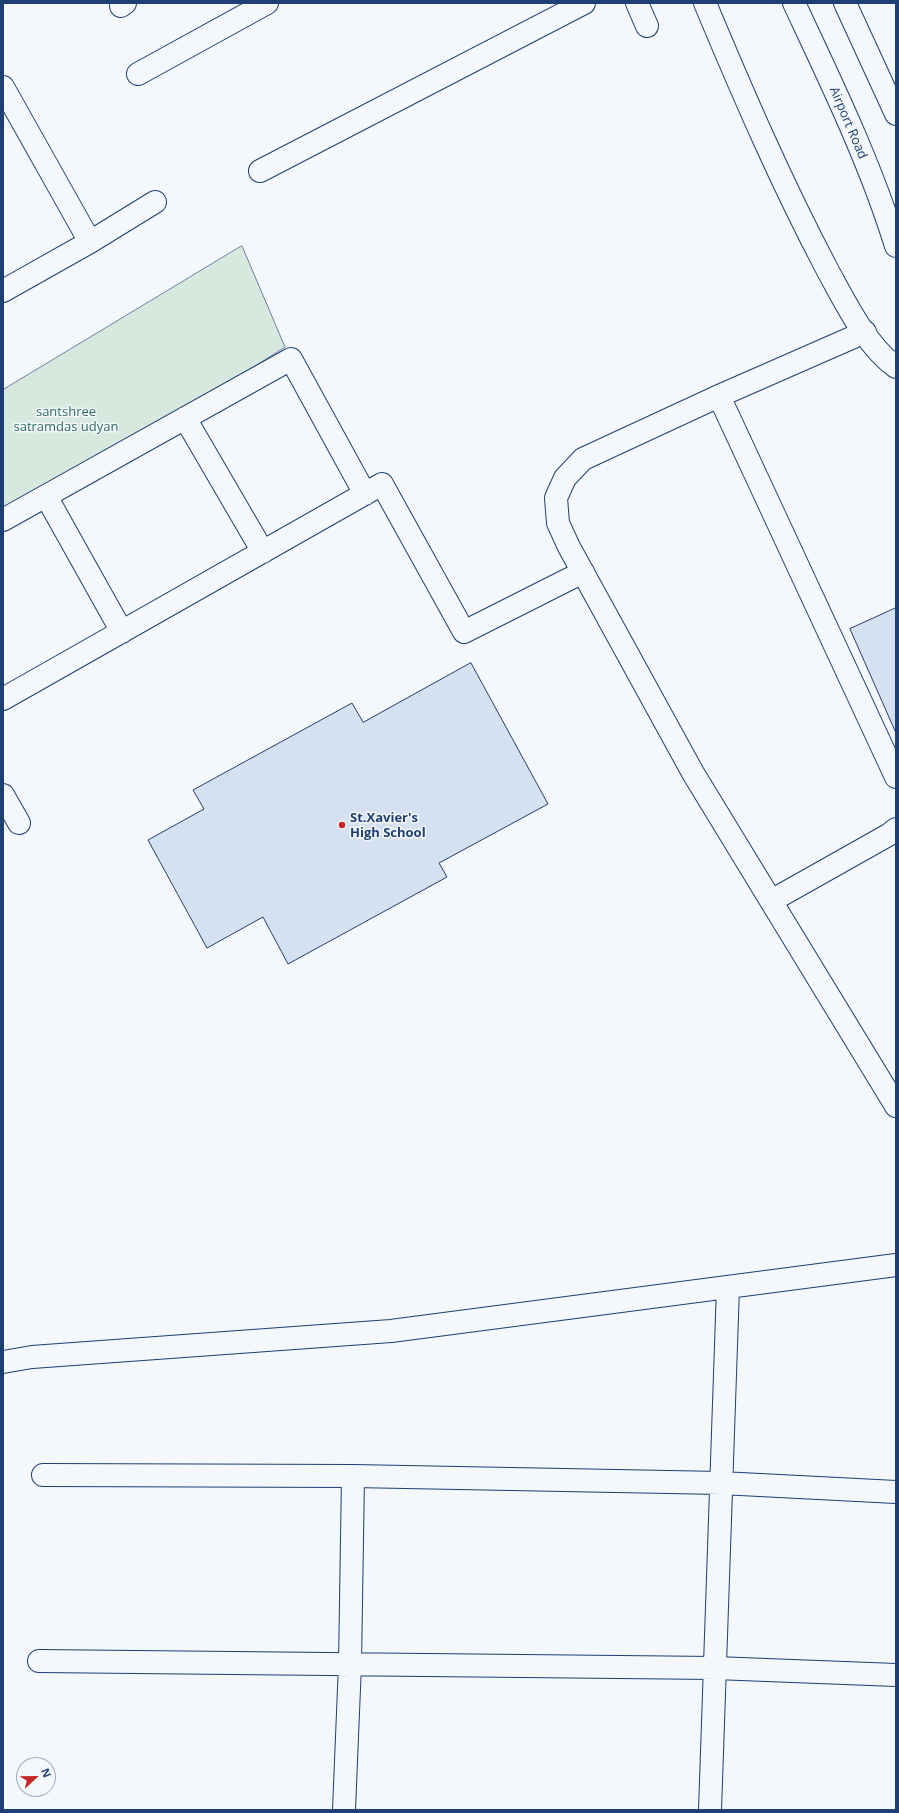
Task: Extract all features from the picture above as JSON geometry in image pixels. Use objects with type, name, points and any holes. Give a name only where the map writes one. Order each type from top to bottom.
[{"type":"street","points":[[138,74],[267,3]]},
{"type":"street","points":[[260,171],[584,3]]},
{"type":"street","points":[[637,3],[647,26]]},
{"type":"street","points":[[705,3],[797,212],[853,317],[886,360],[896,367]]},
{"type":"street","name":"Airport Road","points":[[794,3],[845,113],[887,216],[896,246]]},
{"type":"street","points":[[845,3],[896,114]]},
{"type":"street","points":[[6,98],[90,242]]},
{"type":"street","points":[[3,291],[90,242],[155,202]]},
{"type":"street","points":[[865,332],[719,396],[583,459],[565,478],[556,498],[558,523],[583,572],[693,773],[896,1106]]},
{"type":"street","points":[[3,520],[291,359],[365,494]]},
{"type":"street","points":[[719,396],[896,777]]},
{"type":"street","points":[[186,418],[262,552]]},
{"type":"street","points":[[3,699],[382,484],[464,632],[583,572]]},
{"type":"street","points":[[46,496],[122,632]]},
{"type":"street","points":[[3,795],[19,823]]},
{"type":"street","points":[[771,901],[890,834],[896,829]]},
{"type":"street","points":[[3,1362],[32,1357],[391,1331],[896,1265]]},
{"type":"street","points":[[710,1810],[728,1287]]},
{"type":"street","points":[[43,1475],[353,1476],[721,1483],[896,1492]]},
{"type":"street","points":[[344,1810],[350,1664],[353,1476]]},
{"type":"street","points":[[39,1661],[715,1668],[896,1676]]},
{"type":"green space","name":"santshree satramdas udyan","points":[[242,246],[285,347],[3,528],[3,390]]},
{"type":"building","points":[[896,608],[896,733],[850,629]]},
{"type":"building","name":"St.Xavier's High School","points":[[471,663],[548,804],[439,863],[447,877],[288,964],[263,917],[207,948],[148,840],[204,809],[193,790],[352,703],[363,722]]},
{"type":"place","name":"St.Xavier's High School","points":[[342,825]]}]
